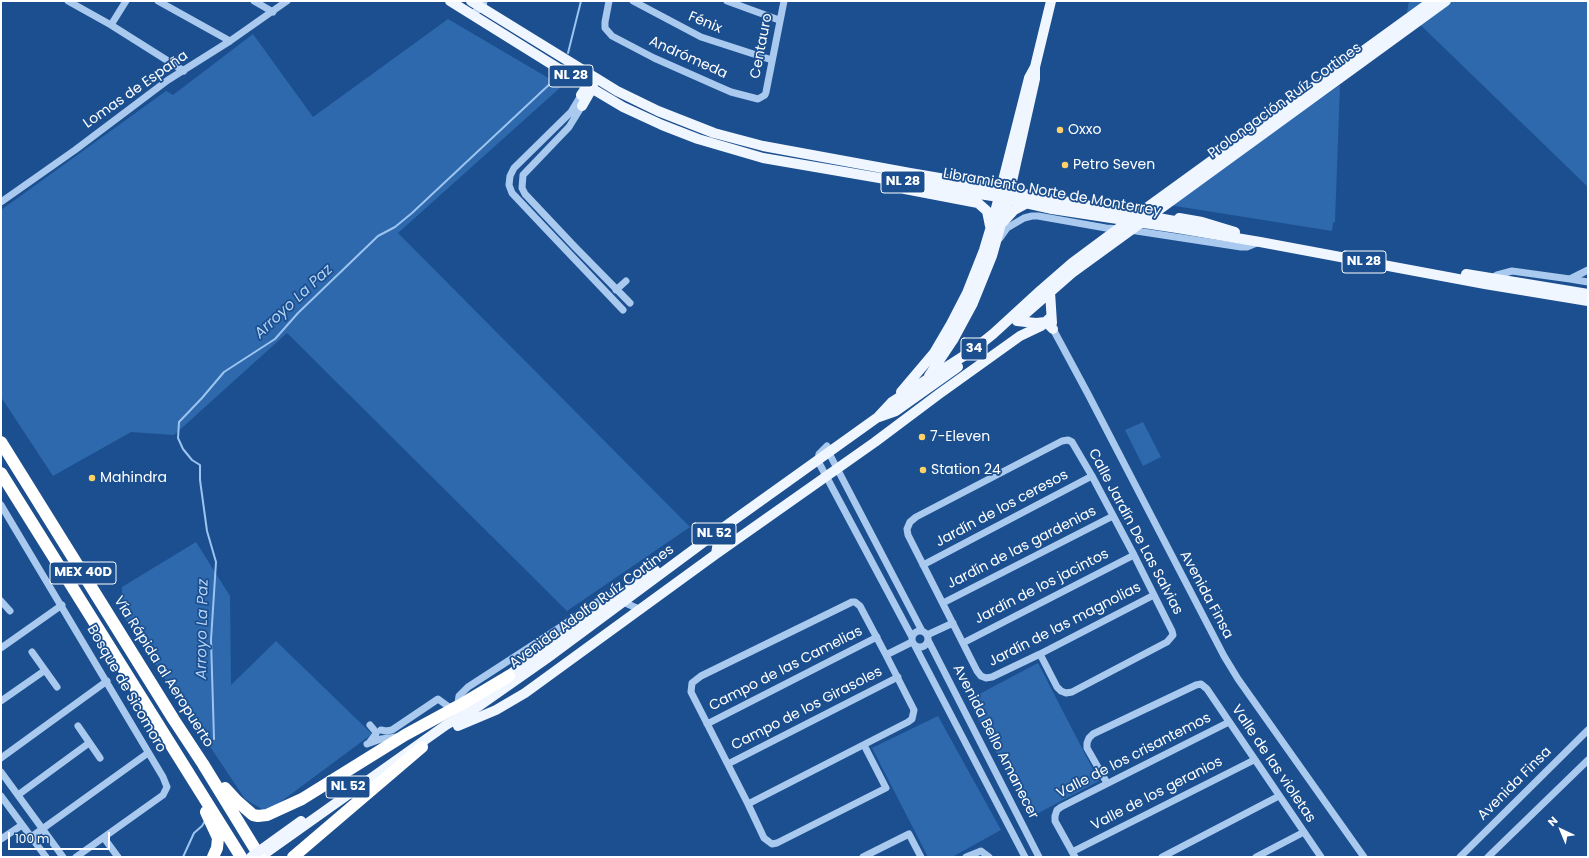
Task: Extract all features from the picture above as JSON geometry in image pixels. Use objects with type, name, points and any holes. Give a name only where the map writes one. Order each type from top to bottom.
[{"type":"highway","name":"Vía Rápida al Aeropuerto","points":[[1,442],[174,720],[204,764],[260,857]]},
{"type":"highway","name":"MEX 40D","points":[[1,473],[241,857]]},
{"type":"highway","points":[[204,764],[244,808],[253,815],[263,816],[302,799],[405,735],[509,676]]},
{"type":"highway","points":[[293,857],[422,747]]},
{"type":"highway","points":[[190,776],[218,838],[217,848],[213,857]]},
{"type":"main road","name":"Libramiento Norte de Monterrey","points":[[450,1],[574,78],[585,93],[607,98],[650,120],[698,139],[763,158],[859,175],[1004,194],[1139,218],[1260,242],[1488,281],[1588,302]]},
{"type":"main road","points":[[471,1],[483,4],[568,62],[631,98],[658,111],[714,133],[763,146],[978,190],[989,201],[997,223],[1028,199],[1018,184],[1010,166],[995,180],[978,190]]},
{"type":"main road","name":"NL 52","points":[[912,400],[953,340],[973,303],[996,243],[997,223],[1029,78],[1035,67],[1051,1]]},
{"type":"main road","name":"Prolongación Ruíz Cortines","points":[[1139,218],[1150,216],[1171,201],[1423,12],[1432,1]]},
{"type":"main road","name":"Prolongación Ruíz Cortines","points":[[1139,218],[1423,12],[1446,1]]},
{"type":"main road","points":[[568,62],[574,72],[587,80],[585,93]]},
{"type":"main road","points":[[585,93],[596,85],[622,99],[631,98]]},
{"type":"main road","points":[[585,93],[595,98],[607,98]]},
{"type":"main road","points":[[859,175],[881,183],[909,190],[978,203],[987,211],[990,231]]},
{"type":"main road","name":"Libramiento Norte de Monterrey","points":[[1028,199],[1052,209],[1130,226]]},
{"type":"main road","points":[[1171,201],[1167,205],[1166,210],[1167,213],[1172,216],[1202,222],[1236,232]]},
{"type":"main road","points":[[1150,216],[1488,281],[1588,294]]},
{"type":"main road","name":"Avenida Adolfo Ruíz Cortines","points":[[251,857],[398,759],[446,725],[479,706],[620,601],[720,530],[822,452],[878,417],[896,411],[912,400],[987,346],[1139,218]]},
{"type":"main road","name":"NL 52","points":[[892,402],[934,352],[951,324],[967,293],[990,231],[997,223]]},
{"type":"main road","name":"Avenida Adolfo Ruíz Cortines","points":[[878,417],[892,402],[973,350],[1068,267],[1119,228],[1130,226]]},
{"type":"main road","points":[[1050,292],[1050,323]]},
{"type":"main road","points":[[1017,321],[1050,323]]},
{"type":"main road","points":[[422,747],[462,723],[496,710],[538,685],[716,554],[837,469],[1020,336],[1050,323]]},
{"type":"main road","points":[[939,394],[950,372]]},
{"type":"main road","points":[[587,649],[625,617],[626,607],[620,601],[892,402]]},
{"type":"main road","points":[[716,554],[720,530]]},
{"type":"main road","name":"Avenida Adolfo Ruíz Cortines","points":[[302,823],[442,720],[509,676],[598,610],[613,602],[620,601]]},
{"type":"main road","points":[[260,857],[302,823]]},
{"type":"street","points":[[68,1],[184,71]]},
{"type":"street","points":[[111,26],[126,1]]},
{"type":"street","points":[[158,1],[230,41]]},
{"type":"street","points":[[254,1],[273,12]]},
{"type":"street","name":"Lomas de España","points":[[1,202],[75,150],[168,80],[230,41],[287,1]]},
{"type":"street","name":"Andrómeda","points":[[609,1],[604,22],[605,28],[612,36],[654,58],[715,85],[758,99],[764,95]]},
{"type":"street","name":"Fénix","points":[[633,1],[701,37],[772,60]]},
{"type":"street","points":[[727,1],[742,4],[779,20]]},
{"type":"street","name":"Centauro","points":[[764,95],[784,1]]},
{"type":"street","points":[[471,14],[483,4]]},
{"type":"street","points":[[585,93],[569,127],[526,171],[522,180],[522,188],[525,194],[630,303]]},
{"type":"street","points":[[585,93],[571,112],[514,168],[510,176],[509,185],[516,197],[623,310]]},
{"type":"street","points":[[996,243],[1007,228],[1024,218],[1032,216],[1106,228],[1119,228]]},
{"type":"street","points":[[1130,226],[1241,247],[1247,247],[1260,242]]},
{"type":"street","points":[[1570,279],[1588,270]]},
{"type":"street","points":[[1488,281],[1497,275],[1512,271],[1588,282]]},
{"type":"street","points":[[616,290],[626,281]]},
{"type":"street","name":"Avenida Finsa","points":[[1050,323],[1224,656],[1242,685],[1364,857]]},
{"type":"street","name":"Calle Jardín De Las Salvias","points":[[924,564],[908,535],[907,529],[910,522],[916,517],[1062,441],[1068,440],[1072,442],[1114,516],[1172,630],[1173,635],[1167,642],[1072,692],[1066,693],[1057,687],[1040,654]]},
{"type":"street","name":"Avenida Bello Amanecer","points":[[822,452],[837,469],[878,550],[926,635],[1039,857]]},
{"type":"street","name":"Avenida Bello Amanecer","points":[[822,452],[826,476],[1025,857]]},
{"type":"street","name":"Jardín de los ceresos","points":[[924,564],[1092,476]]},
{"type":"street","name":"Bosque de Sicomoro","points":[[1,505],[107,681],[167,787],[165,793],[76,857]]},
{"type":"street","name":"Jardín de las gardenias","points":[[943,602],[1114,516]]},
{"type":"street","points":[[858,538],[869,531]]},
{"type":"street","points":[[867,555],[878,550]]},
{"type":"street","name":"Jardín de los jacintos","points":[[963,642],[1134,555]]},
{"type":"street","points":[[924,564],[963,642]]},
{"type":"street","name":"Jardín de las magnolias","points":[[963,642],[981,676],[986,678],[992,677],[1154,595]]},
{"type":"street","points":[[381,730],[392,730],[438,699],[449,708],[453,706],[458,703],[459,696],[463,690],[606,596],[610,596],[641,610]]},
{"type":"street","points":[[1,600],[10,611]]},
{"type":"street","points":[[748,804],[908,722],[914,715],[914,710],[898,677],[860,606],[855,602],[849,603],[701,676],[692,683],[690,688],[764,838],[772,844],[777,843],[886,788],[864,745]]},
{"type":"street","points":[[1,648],[62,605]]},
{"type":"street","points":[[886,655],[913,642],[916,632],[926,635],[953,623]]},
{"type":"street","points":[[913,642],[918,648],[925,646],[926,635]]},
{"type":"street","name":"Campo de las Camelias","points":[[707,724],[877,637]]},
{"type":"street","points":[[32,652],[44,671],[57,687]]},
{"type":"street","points":[[1,701],[44,671]]},
{"type":"street","name":"Campo de los Girasoles","points":[[728,764],[898,677]]},
{"type":"street","points":[[1,758],[107,681]]},
{"type":"street","name":"Valle de las violetas","points":[[1107,783],[1087,748],[1089,738],[1093,734],[1200,684],[1204,686],[1321,857]]},
{"type":"street","name":"Valle de los crisantemos","points":[[1073,854],[1055,821],[1057,810],[1107,783],[1229,722]]},
{"type":"street","points":[[370,724],[376,734],[367,744],[381,739],[405,735]]},
{"type":"street","points":[[78,726],[100,758]]},
{"type":"street","name":"Avenida Finsa","points":[[1460,857],[1588,730]]},
{"type":"street","points":[[18,795],[89,743]]},
{"type":"street","points":[[31,837],[148,753]]},
{"type":"street","points":[[976,762],[981,756],[987,755]]},
{"type":"street","name":"Valle de los geranios","points":[[1073,854],[1254,760]]},
{"type":"street","points":[[1488,857],[1588,760]]},
{"type":"street","points":[[983,776],[990,774],[995,770]]},
{"type":"street","points":[[1,772],[63,857]]},
{"type":"street","points":[[1,796],[46,857]]},
{"type":"street","points":[[1162,857],[1279,796]]},
{"type":"street","points":[[1,839],[22,825]]},
{"type":"street","points":[[1256,857],[1304,832]]},
{"type":"street","points":[[863,857],[909,834],[921,857]]},
{"type":"street","points":[[104,838],[118,857]]},
{"type":"street","points":[[966,857],[981,851],[987,855]]},
{"type":"shaded area","points":[[1409,1],[1588,1],[1588,187],[1407,12]]},
{"type":"shaded area","points":[[448,19],[562,86],[398,233],[690,527],[567,611],[287,333],[174,435],[131,432],[53,476],[1,397],[1,210],[166,91],[173,95],[253,34],[313,117]]},
{"type":"shaded area","points":[[1340,85],[1335,222],[1333,223],[1332,231],[1169,205]]},
{"type":"shaded area","points":[[1143,422],[1161,457],[1143,466],[1125,430]]},
{"type":"shaded area","points":[[196,542],[230,596],[231,685],[276,641],[372,734],[267,812],[245,799],[121,613],[122,587]]},
{"type":"shaded area","points":[[1038,663],[1099,781],[1031,817],[968,700]]},
{"type":"shaded area","points":[[938,716],[1001,830],[952,857],[928,857],[872,748]]},
{"type":"waterway","name":"Arroyo La Paz","points":[[568,53],[581,1]]},
{"type":"waterway","name":"Arroyo La Paz","points":[[214,739],[211,640],[216,562],[207,531],[200,480],[200,465],[192,460],[183,449],[178,438],[179,422],[224,372],[275,339],[298,313],[378,236],[395,227],[412,213],[553,81],[557,73]]},
{"type":"waterway","name":"Arroyo La Paz","points":[[183,857],[194,833],[205,821]]},
{"type":"place","name":"Oxxo","points":[[1060,130]]},
{"type":"place","name":"Petro Seven","points":[[1065,165]]},
{"type":"place","name":"7-Eleven","points":[[922,437]]},
{"type":"place","name":"Station 24","points":[[923,470]]},
{"type":"place","name":"Mahindra","points":[[92,478]]}]
